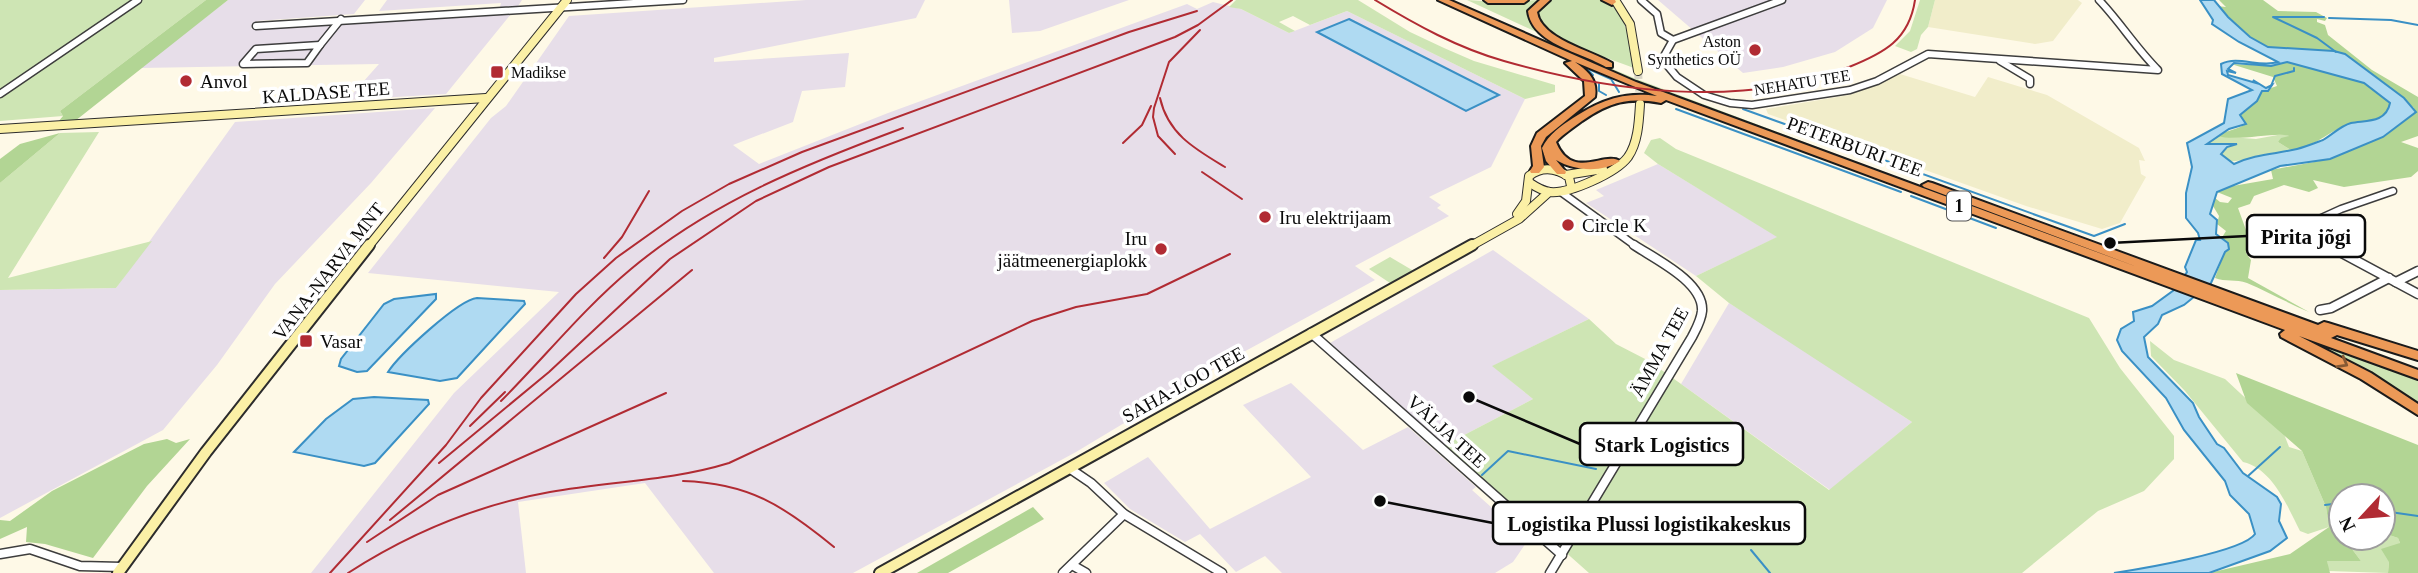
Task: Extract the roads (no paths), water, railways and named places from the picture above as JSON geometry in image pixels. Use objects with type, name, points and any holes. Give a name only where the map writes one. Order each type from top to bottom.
[{"type":"highway","name":"PETERBURI TEE","points":[[1442,0],[1633,84],[2219,297],[2418,375]]},
{"type":"highway","name":"PETERBURI TEE","points":[[1459,0],[1609,65],[2164,277]]},
{"type":"highway","points":[[1488,0],[1524,0]]},
{"type":"highway","points":[[1546,0],[1532,11],[1532,20],[1536,26],[1554,39],[1609,65]]},
{"type":"highway","points":[[1505,29],[1512,36],[1577,68],[1589,79],[1592,88],[1590,97],[1584,103],[1541,135],[1536,146],[1539,166],[1535,171]]},
{"type":"highway","points":[[1563,173],[1547,153],[1552,138],[1602,102],[1625,97],[1659,99],[1758,131]]},
{"type":"highway","points":[[1552,138],[1555,153],[1572,164],[1590,167],[1615,161]]},
{"type":"highway","name":"PETERBURI TEE","points":[[2219,297],[2260,307],[2418,366]]},
{"type":"highway","points":[[2219,297],[2333,357],[2418,410]]},
{"type":"highway","points":[[2260,307],[2418,356]]},
{"type":"main road","points":[[1610,1],[1625,12],[1634,33],[1638,71]]},
{"type":"main road","name":"VANA-NARVA MNT","points":[[120,570],[206,452],[301,335],[470,117],[564,4]]},
{"type":"main road","name":"KALDASE TEE","points":[[0,129],[486,98]]},
{"type":"main road","points":[[454,99],[470,104],[470,117]]},
{"type":"main road","points":[[1530,183],[1549,192],[1561,192],[1614,170],[1629,156],[1632,149],[1640,117],[1640,104]]},
{"type":"main road","points":[[1535,171],[1547,169],[1563,173],[1593,172],[1632,149]]},
{"type":"main road","name":"SAHA-LOO TEE","points":[[1504,226],[1525,205],[1529,176],[1535,171]]},
{"type":"main road","points":[[1563,173],[1571,180],[1571,186]]},
{"type":"main road","name":"SAHA-LOO TEE","points":[[880,573],[1519,219],[1549,192]]},
{"type":"street","points":[[0,93],[138,0]]},
{"type":"street","points":[[256,26],[564,4],[683,0]]},
{"type":"street","points":[[1641,0],[1657,14],[1661,33],[1673,40],[1782,0]]},
{"type":"street","name":"NEHATU TEE","points":[[1673,40],[1664,56],[1667,65],[1677,77],[1704,95],[1739,104],[1775,103],[1850,90],[1877,80],[1928,54],[2156,70],[2158,68],[2154,63],[2138,50],[2120,23],[2099,0]]},
{"type":"street","points":[[320,45],[256,49],[243,64],[307,63],[341,19]]},
{"type":"street","points":[[1997,59],[2030,79],[2030,84]]},
{"type":"street","points":[[2393,191],[2341,209],[2297,229],[2418,294]]},
{"type":"street","name":"ÄMMA TEE","points":[[1550,573],[1692,337],[1704,309],[1693,285],[1588,214],[1561,192]]},
{"type":"street","points":[[2320,310],[2331,308],[2418,271]]},
{"type":"street","name":"VÄLJA TEE","points":[[1311,332],[1562,555]]},
{"type":"street","points":[[1069,467],[1091,483],[1124,514],[1222,573]]},
{"type":"street","points":[[1063,573],[1124,514]]},
{"type":"street","points":[[0,554],[30,549],[79,566],[120,570]]},
{"type":"street","points":[[1072,565],[1086,573]]},
{"type":"water","points":[[2200,0],[2214,0],[2250,37],[2268,47],[2345,54],[2404,98],[2416,112],[2383,137],[2330,159],[2280,166],[2217,192],[2210,214],[2217,220],[2216,234],[2228,243],[2229,249],[2225,252],[2211,283],[2184,305],[2162,315],[2158,324],[2144,337],[2148,357],[2193,403],[2217,444],[2224,448],[2243,473],[2277,497],[2281,504],[2279,521],[2287,538],[2270,551],[2209,573],[2114,573],[2212,553],[2247,541],[2255,534],[2249,514],[2230,495],[2225,481],[2184,430],[2166,398],[2122,351],[2117,340],[2121,329],[2134,321],[2133,312],[2152,306],[2174,290],[2187,272],[2185,267],[2196,240],[2200,240],[2186,218],[2186,193],[2192,167],[2187,143],[2224,123],[2228,99],[2252,90],[2222,74],[2221,64],[2234,61],[2263,64],[2278,62],[2239,42],[2212,24],[2213,20]],"holes":[[[2287,62],[2364,83],[2390,103],[2388,110],[2374,120],[2347,124],[2323,140],[2234,164],[2221,154],[2227,147],[2237,144],[2207,144],[2229,129],[2246,124],[2240,115],[2257,101],[2262,91],[2268,91],[2272,85],[2266,88],[2253,80],[2256,83],[2228,75],[2227,71],[2236,73],[2228,69],[2234,63],[2271,66]]]},
{"type":"water","points":[[1349,19],[1499,95],[1466,111],[1317,32]]},
{"type":"water","points":[[436,294],[436,299],[367,371],[357,372],[339,366],[341,359],[384,304],[394,299]]},
{"type":"water","points":[[477,298],[524,301],[525,304],[457,378],[440,381],[388,372],[443,318]]},
{"type":"water","points":[[374,397],[428,400],[429,404],[375,463],[364,466],[294,452],[326,419],[353,399]]},
{"type":"waterway","points":[[2324,17],[2273,17],[2317,38],[2336,52]]},
{"type":"waterway","points":[[2329,18],[2391,20],[2418,25]]},
{"type":"waterway","points":[[1593,75],[1584,67],[1611,79],[1619,92]]},
{"type":"waterway","points":[[2271,86],[2275,76],[2294,71],[2294,68]]},
{"type":"waterway","points":[[1599,84],[1599,91],[1606,95]]},
{"type":"waterway","points":[[1676,109],[1901,192]]},
{"type":"waterway","points":[[1743,109],[2094,236],[2125,224]]},
{"type":"waterway","points":[[1911,196],[1996,228]]},
{"type":"waterway","points":[[2248,476],[2280,447]]},
{"type":"waterway","points":[[1482,475],[1508,451],[1596,469]]},
{"type":"waterway","points":[[2397,513],[2418,516]]},
{"type":"waterway","points":[[1751,550],[1770,573]]},
{"type":"tunnel","points":[[1638,71],[1640,104]]},
{"type":"railway","points":[[439,463],[549,372],[670,259],[756,201],[829,167],[1175,37],[1198,25],[1232,0]]},
{"type":"railway","points":[[1375,0],[1470,50],[1545,72],[1632,88],[1721,92],[1808,80],[1862,62],[1884,50],[1901,35],[1912,14],[1915,0]]},
{"type":"railway","points":[[330,573],[446,445],[481,398],[576,294],[616,258],[682,211],[729,184],[802,152],[1129,32],[1197,11]]},
{"type":"railway","points":[[1175,154],[1158,136],[1153,117],[1154,108],[1169,62],[1200,30]]},
{"type":"railway","points":[[1160,98],[1176,131],[1193,147],[1225,167]]},
{"type":"railway","points":[[1123,143],[1142,125],[1151,106]]},
{"type":"railway","points":[[501,401],[597,300],[662,245],[727,204],[761,187],[903,128]]},
{"type":"railway","points":[[1202,172],[1242,199]]},
{"type":"railway","points":[[604,258],[622,237],[649,191]]},
{"type":"railway","points":[[348,573],[420,533],[496,505],[550,492],[685,474],[729,463],[1032,321],[1076,307],[1147,294],[1230,254]]},
{"type":"railway","points":[[390,520],[692,270]]},
{"type":"railway","points":[[470,426],[505,392]]},
{"type":"railway","points":[[367,542],[438,495],[666,393]]},
{"type":"railway","points":[[683,481],[727,486],[764,499],[799,520],[834,547]]},
{"type":"place","name":"Aston Synthetics OÜ","points":[[1755,50]]},
{"type":"place","name":"Madikse","points":[[497,72]]},
{"type":"place","name":"Anvol","points":[[186,81]]},
{"type":"place","name":"Iru elektrijaam","points":[[1265,217]]},
{"type":"place","name":"Circle K","points":[[1568,225]]},
{"type":"place","name":"Pirita jõgi","points":[[2110,243]]},
{"type":"place","name":"Iru jäätmeenergiaplokk","points":[[1161,249]]},
{"type":"place","name":"Vasar","points":[[306,341]]},
{"type":"place","name":"Stark Logistics","points":[[1469,397]]},
{"type":"place","name":"Logistika Plussi logistikakeskus","points":[[1380,501]]}]
